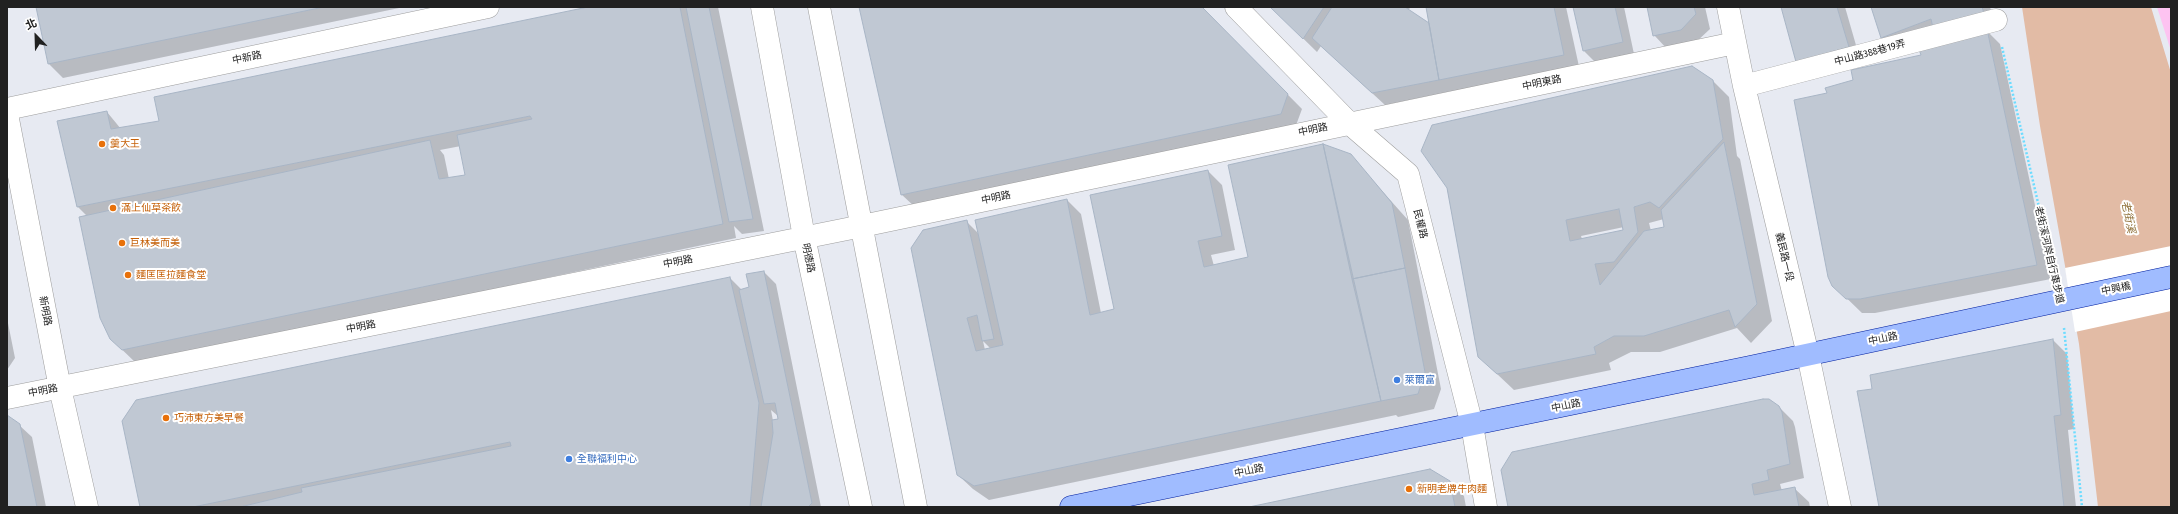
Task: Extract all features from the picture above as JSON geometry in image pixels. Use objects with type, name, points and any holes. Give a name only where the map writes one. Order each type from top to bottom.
[{"type":"main road","name":"中興橋","points":[[2061,301],[2171,277]]},
{"type":"main road","name":"中山路","points":[[1071,507],[1472,425],[2061,301]]},
{"type":"street","name":"中新路","points":[[7,109],[488,7]]},
{"type":"street","name":"明德路","points":[[762,7],[804,237],[861,507]]},
{"type":"street","points":[[819,7],[916,507]]},
{"type":"street","name":"民權路","points":[[1236,7],[1349,123],[1408,174],[1472,425],[1486,507]]},
{"type":"street","name":"義民路一段","points":[[1728,7],[1744,86],[1808,355],[1840,507]]},
{"type":"street","name":"中山路388巷19弄","points":[[1744,86],[1996,20]]},
{"type":"street","name":"中明東路","points":[[1349,123],[1735,42]]},
{"type":"street","name":"新明路","points":[[7,114],[60,388],[87,507]]},
{"type":"street","name":"中明路","points":[[7,398],[862,226],[1349,123]]},
{"type":"path","name":"老街溪河岸自行車步道","points":[[1996,20],[2016,113],[2061,301],[2082,507]]},
{"type":"shaded area","points":[[2157,7],[2171,7],[2171,51]]},
{"type":"water","name":"老街溪","points":[[2022,7],[2151,7],[2171,73],[2171,507],[2098,507],[2079,344],[2040,126]]},
{"type":"pier","points":[[2171,246],[2171,311],[2075,332],[2065,268]]},
{"type":"building","points":[[36,7],[324,7],[48,64]]},
{"type":"building","points":[[588,7],[680,7],[723,224],[122,350],[110,339],[100,318],[79,217],[430,140],[439,179],[465,175],[457,135],[532,119],[530,116],[77,207],[57,121],[107,111],[111,129],[159,121],[154,97]]},
{"type":"building","points":[[686,7],[709,7],[753,219],[729,222]]},
{"type":"building","points":[[859,7],[1202,7],[1288,94],[1281,114],[901,195]]},
{"type":"building","points":[[1270,7],[1324,7],[1303,39]]},
{"type":"building","points":[[1332,7],[1405,7],[1429,23],[1439,80],[1372,93],[1312,38]]},
{"type":"building","points":[[1426,7],[1554,7],[1564,55],[1439,80]]},
{"type":"building","points":[[1573,7],[1615,7],[1623,42],[1583,51]]},
{"type":"building","points":[[1647,7],[1694,7],[1696,14],[1681,30],[1653,36]]},
{"type":"building","points":[[1781,7],[1837,7],[1849,47],[1796,62]]},
{"type":"building","points":[[1871,7],[1982,7],[1985,16],[1933,28],[1931,19],[1881,38]]},
{"type":"building","points":[[1987,29],[2037,265],[1860,299],[1846,299],[1832,286],[1828,277],[1794,100],[1827,93],[1825,88],[1853,80],[1851,70],[1921,55],[1918,47]]},
{"type":"building","points":[[1692,66],[1713,80],[1723,139],[1659,208],[1650,202],[1634,207],[1638,232],[1614,262],[1595,264],[1600,285],[1644,231],[1664,227],[1661,210],[1724,142],[1757,304],[1735,327],[1729,310],[1644,336],[1614,336],[1594,347],[1596,354],[1497,374],[1478,357],[1447,188],[1421,151],[1432,125]],"holes":[[[1619,209],[1623,230],[1570,241],[1566,220]]]},
{"type":"building","points":[[1323,144],[1381,401],[974,486],[957,475],[911,248],[923,230],[967,220],[994,339],[982,341],[977,315],[967,318],[976,351],[1003,345],[975,220],[1067,199],[1090,315],[1114,309],[1090,195],[1208,170],[1222,236],[1198,241],[1204,267],[1248,257],[1228,165]]},
{"type":"building","points":[[1323,144],[1351,154],[1392,203],[1405,268],[1352,279]]},
{"type":"building","points":[[1405,268],[1425,372],[1418,394],[1381,401],[1352,279]]},
{"type":"building","points":[[764,271],[812,503],[808,507],[761,507],[773,433],[772,420],[778,419],[775,403],[764,404],[739,290],[749,287],[746,274]]},
{"type":"building","points":[[730,277],[759,403],[750,507],[240,507],[302,492],[301,488],[511,446],[510,442],[193,507],[140,507],[122,421],[136,400]]},
{"type":"building","points":[[2053,339],[2061,415],[2054,416],[2064,507],[1879,507],[1857,391],[1872,389],[1870,375]]},
{"type":"building","points":[[1763,399],[1769,399],[1779,406],[1782,412],[1790,464],[1767,470],[1769,480],[1752,484],[1754,495],[1795,487],[1799,507],[1508,507],[1501,470],[1512,452]]},
{"type":"building","points":[[7,415],[20,424],[37,507],[7,507]]},
{"type":"building","points":[[1430,469],[1450,481],[1455,507],[1249,507]]},
{"type":"place","name":"羹大王","points":[[102,144]]},
{"type":"place","name":"滿上仙草茶飲","points":[[113,208]]},
{"type":"place","name":"巨林美而美","points":[[122,243]]},
{"type":"place","name":"麵匡匡拉麵食堂","points":[[128,275]]},
{"type":"place","name":"萊爾富","points":[[1397,380]]},
{"type":"place","name":"巧沛東方美早餐","points":[[166,418]]},
{"type":"place","name":"全聯福利中心","points":[[569,459]]},
{"type":"place","name":"新明老牌牛肉麵","points":[[1409,489]]}]
